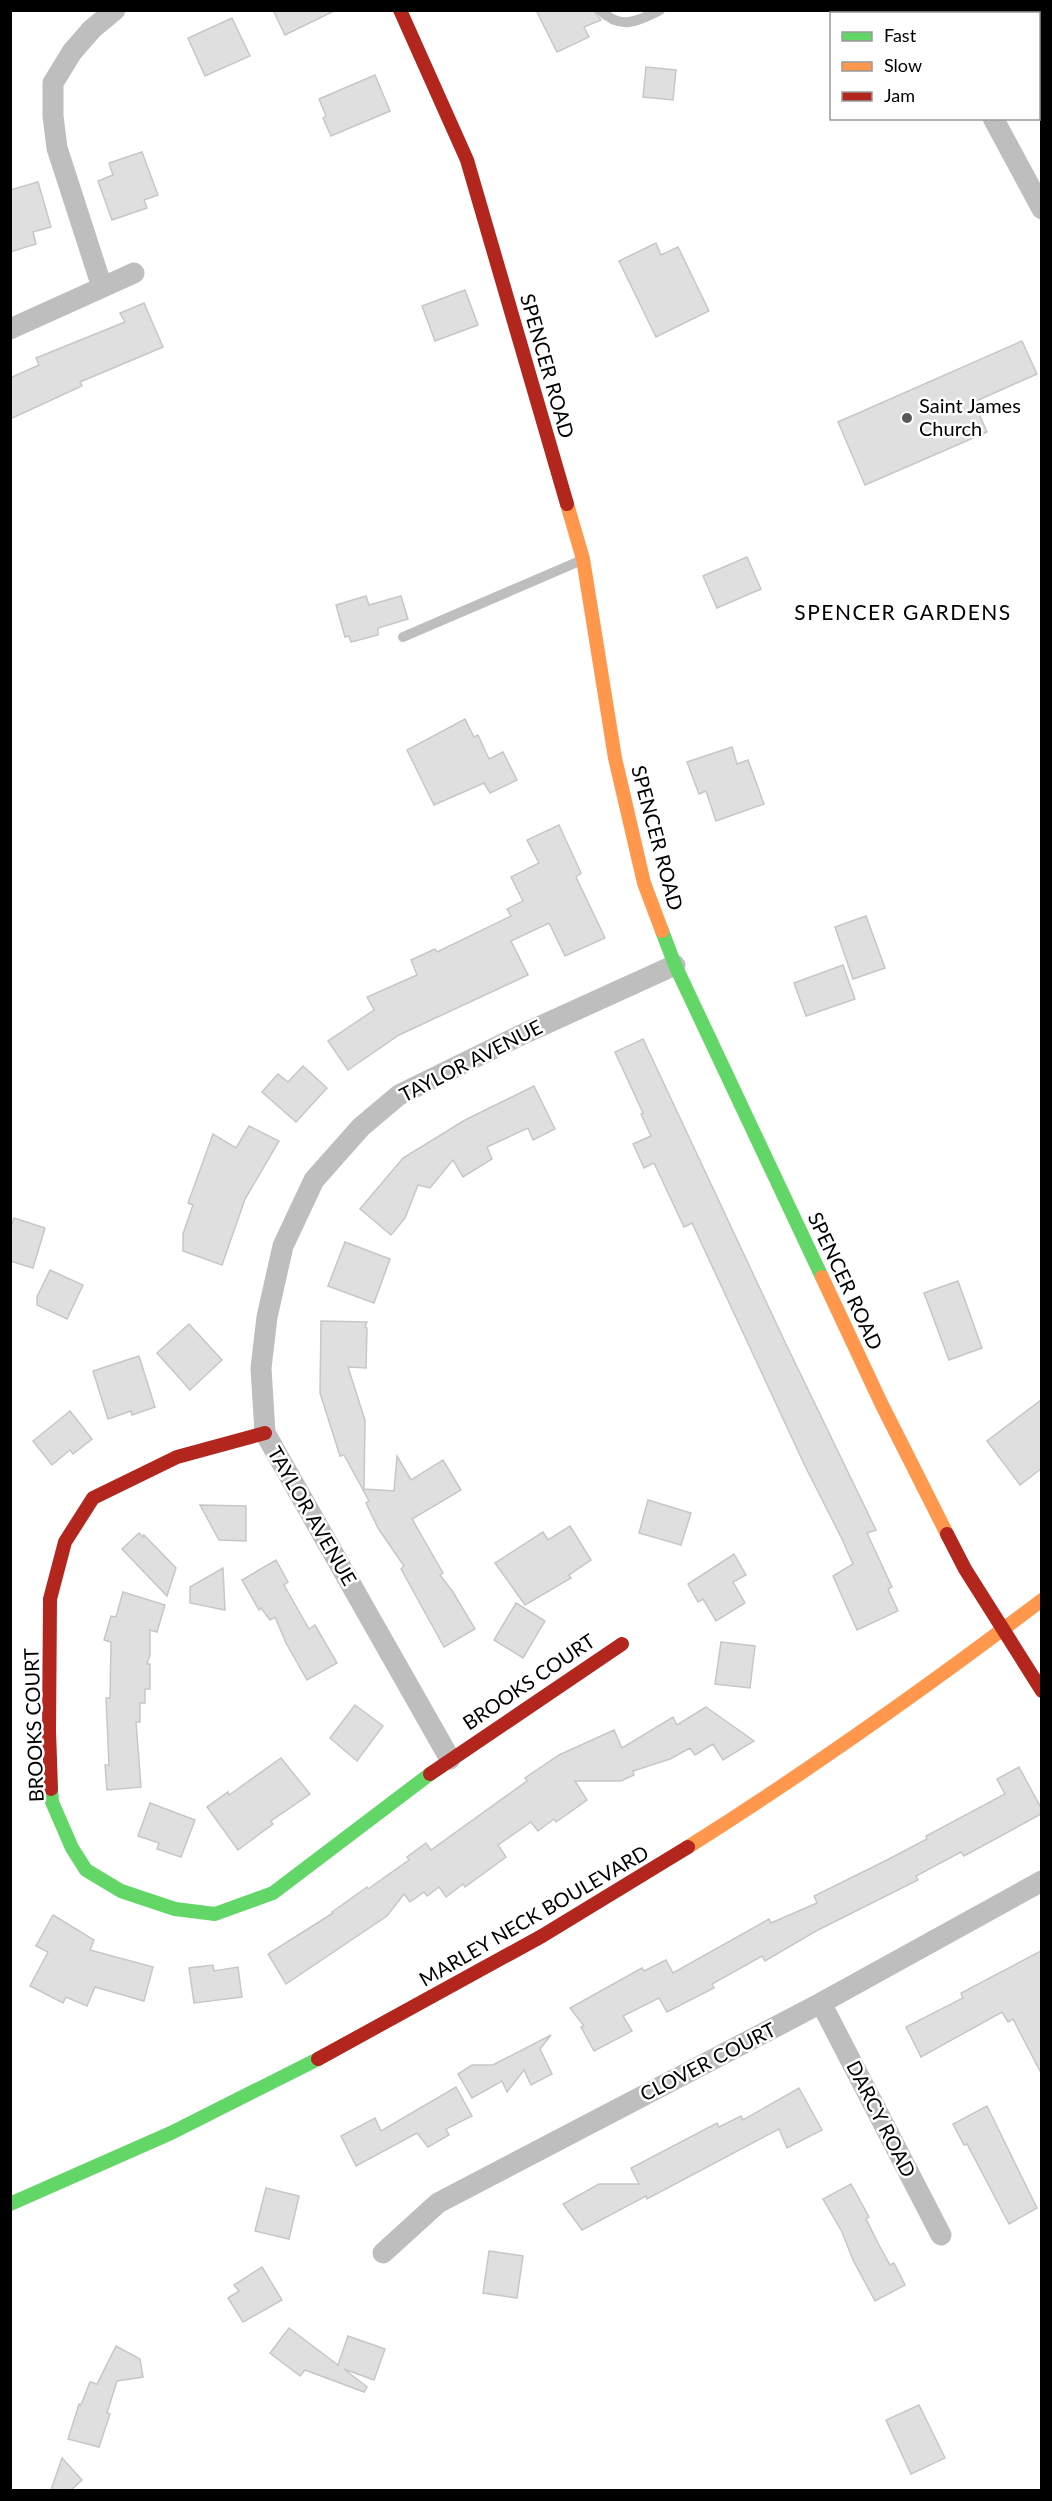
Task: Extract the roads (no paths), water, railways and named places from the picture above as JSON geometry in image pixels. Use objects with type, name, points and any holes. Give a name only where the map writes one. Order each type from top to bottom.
[{"type":"street","points":[[102,287],[57,148],[53,116],[53,83],[72,52],[92,29],[115,10]]},
{"type":"street","name":"SPENCER ROAD","points":[[400,10],[466,160],[582,559],[615,758],[644,884],[675,965],[886,1413],[965,1569],[1041,1691]]},
{"type":"street","points":[[994,120],[1041,209]]},
{"type":"street","points":[[10,329],[134,273]]},
{"type":"street","name":"TAYLOR AVENUE","points":[[450,1759],[265,1433],[261,1368],[267,1317],[283,1246],[314,1180],[361,1127],[399,1095],[521,1035],[675,965]]},
{"type":"street","name":"BROOKS COURT","points":[[265,1433],[177,1457],[93,1498],[65,1542],[50,1599],[49,1731],[52,1802],[72,1848],[86,1870],[121,1891],[175,1909],[214,1914],[273,1893],[450,1759],[622,1644]]},
{"type":"street","name":"MARLEY NECK BOULEVARD","points":[[10,2204],[222,2108],[378,2028],[526,1947],[679,1854],[817,1763],[1002,1631],[1041,1600]]},
{"type":"street","name":"CLOVER COURT","points":[[383,2253],[438,2203],[821,2003],[1041,1881]]},
{"type":"street","name":"DARCY ROAD","points":[[821,2003],[941,2235]]},
{"type":"lane","points":[[600,10],[610,20],[631,23],[660,10]]},
{"type":"lane","points":[[403,637],[582,559]]},
{"type":"place","name":"Saint James Church","points":[[907,418]]},
{"type":"district","name":"SPENCER GARDENS","points":[[903,613]]}]
